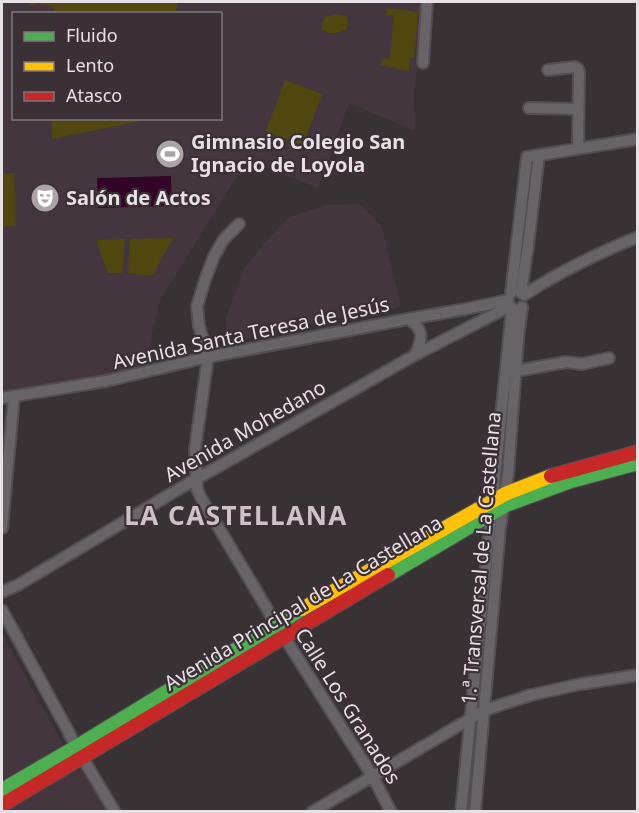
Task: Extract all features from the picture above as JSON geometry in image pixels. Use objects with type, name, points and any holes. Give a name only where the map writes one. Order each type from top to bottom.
[{"type":"street","points":[[423,63],[427,2]]},
{"type":"street","points":[[548,70],[578,69],[578,148]]},
{"type":"street","points":[[529,108],[578,109]]},
{"type":"street","points":[[539,155],[638,139]]},
{"type":"street","name":"1.ª Transversal de La Castellana","points":[[461,812],[474,679],[498,504],[508,474],[518,338],[515,300],[528,245],[539,155],[527,157],[515,300],[506,357],[498,504],[485,710],[475,812]]},
{"type":"street","name":"Calle Los Granados","points":[[239,224],[224,239],[214,256],[197,306],[199,326],[208,357],[195,448],[197,489],[391,812]]},
{"type":"street","name":"Avenida Mohedano","points":[[2,592],[18,585],[196,480],[538,286],[582,262],[638,237]]},
{"type":"street","name":"Avenida Santa Teresa de Jesús","points":[[2,398],[106,381],[208,357],[515,300]]},
{"type":"street","points":[[408,319],[415,323],[421,336],[415,355]]},
{"type":"street","points":[[516,371],[566,362],[582,364],[609,358]]},
{"type":"street","points":[[2,528],[14,396]]},
{"type":"street","name":"Avenida Principal de La Castellana","points":[[2,790],[79,752],[284,636],[498,504],[528,483],[572,468],[638,452]]},
{"type":"street","name":"Avenida Principal de La Castellana","points":[[2,805],[276,624],[498,504],[638,463]]},
{"type":"street","points":[[2,610],[79,752],[115,812]]},
{"type":"street","points":[[312,812],[485,710],[531,695],[638,675]]},
{"type":"shaded area","points":[[2,2],[424,2],[414,93],[415,131],[349,103],[318,188],[247,160],[160,300],[147,355],[142,358],[148,368],[2,392]]},
{"type":"shaded area","points":[[29,2],[177,2],[176,12],[53,12],[53,6],[38,4],[29,6]]},
{"type":"shaded area","points":[[387,8],[418,12],[414,58],[410,58],[409,71],[381,65],[382,59],[390,58],[394,16],[386,15]]},
{"type":"shaded area","points":[[336,14],[346,16],[347,28],[335,33],[322,30],[325,17]]},
{"type":"shaded area","points":[[285,80],[322,94],[303,146],[266,131]]},
{"type":"shaded area","points":[[52,120],[145,120],[52,139]]},
{"type":"shaded area","points":[[14,173],[16,226],[2,227],[2,174]]},
{"type":"shaded area","points":[[171,176],[172,206],[98,208],[97,178]]},
{"type":"shaded area","points":[[360,204],[382,227],[401,307],[309,324],[225,344],[226,317],[244,269],[289,217],[326,205]]},
{"type":"shaded area","points":[[173,238],[152,276],[128,273],[130,239]]},
{"type":"shaded area","points":[[125,239],[122,273],[108,273],[96,240]]},
{"type":"shaded area","points":[[2,633],[76,770],[87,776],[107,811],[2,811]]},
{"type":"traffic: fast","points":[[388,575],[506,505],[571,481],[638,463]]},
{"type":"traffic: fast","points":[[2,790],[302,609]]},
{"type":"traffic: slow","points":[[302,609],[505,494],[551,476]]},
{"type":"traffic: jam","points":[[551,476],[638,452]]},
{"type":"traffic: jam","points":[[2,805],[388,575]]},
{"type":"place","name":"Gimnasio Colegio San Ignacio de Loyola","points":[[170,154]]},
{"type":"place","name":"Salón de Actos","points":[[45,198]]},
{"type":"district","name":"LA CASTELLANA","points":[[236,516]]}]
